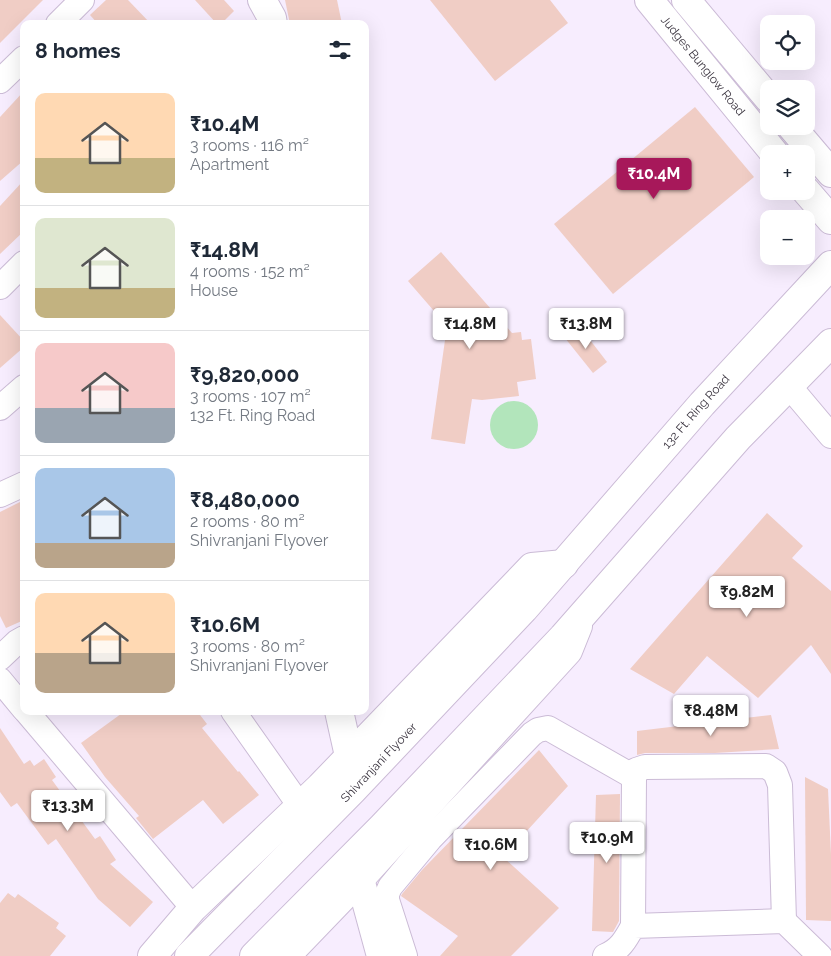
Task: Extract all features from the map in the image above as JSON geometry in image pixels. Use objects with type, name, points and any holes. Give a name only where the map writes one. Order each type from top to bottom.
[{"type":"main road","name":"Judges Bunglow Road","points":[[649,0],[768,145]]},
{"type":"main road","points":[[686,0],[760,88]]},
{"type":"main road","points":[[799,135],[831,173]]},
{"type":"main road","points":[[814,200],[831,220]]},
{"type":"main road","name":"132 Ft. Ring Road","points":[[564,564],[702,404],[831,265]]},
{"type":"main road","points":[[254,956],[382,827],[563,637],[738,438],[831,343]]},
{"type":"main road","points":[[152,956],[193,908],[350,756],[532,567],[564,564]]},
{"type":"main road","name":"Shivranjani Flyover","points":[[190,956],[353,790],[564,564]]},
{"type":"main road","points":[[286,956],[360,879],[568,651],[582,615]]},
{"type":"main road","points":[[339,715],[350,756]]},
{"type":"main road","points":[[360,879],[381,956]]},
{"type":"street","points":[[62,20],[82,0]]},
{"type":"street","points":[[0,81],[20,62]]},
{"type":"street","points":[[0,287],[20,267]]},
{"type":"street","points":[[789,386],[831,436]]},
{"type":"street","points":[[0,408],[20,393]]},
{"type":"street","points":[[0,495],[20,486]]},
{"type":"street","points":[[0,658],[20,640]]},
{"type":"street","points":[[0,680],[20,704]]},
{"type":"street","points":[[29,715],[193,908]]},
{"type":"street","points":[[236,715],[300,806]]},
{"type":"street","points":[[405,956],[386,900],[390,887],[430,839],[532,734],[538,730],[548,728],[634,777]]},
{"type":"street","points":[[605,956],[616,952],[634,926],[634,777],[636,770],[645,767],[766,766],[775,772],[780,785],[784,921],[820,956]]},
{"type":"street","points":[[634,926],[784,921]]},
{"type":"green space","points":[[509,401],[519,401],[531,408],[538,420],[538,430],[531,442],[519,449],[509,449],[501,445],[494,438],[490,430],[490,420],[494,412],[501,405]]},
{"type":"building","points":[[0,0],[43,0],[23,20],[20,20],[20,23],[0,43]]},
{"type":"building","points":[[106,0],[128,0],[147,20],[94,20],[90,15]]},
{"type":"building","points":[[195,0],[224,0],[234,11],[225,20],[213,20]]},
{"type":"building","points":[[285,0],[337,0],[341,20],[289,20]]},
{"type":"building","points":[[430,0],[550,0],[568,23],[495,81]]},
{"type":"building","points":[[20,95],[20,164],[0,181],[0,117]]},
{"type":"building","points":[[695,107],[754,177],[613,294],[554,224]]},
{"type":"building","points":[[20,184],[20,235],[0,254],[0,206]]},
{"type":"building","points":[[441,252],[512,333],[521,332],[522,340],[531,339],[536,379],[517,382],[519,396],[482,400],[472,399],[465,444],[431,439],[447,326],[408,281]]},
{"type":"building","points":[[0,315],[20,337],[20,350],[0,368]]},
{"type":"building","points":[[580,327],[607,362],[593,373],[565,338]]},
{"type":"building","points":[[20,502],[20,622],[6,628],[0,616],[0,512]]},
{"type":"building","points":[[767,513],[803,546],[792,558],[831,591],[831,674],[811,645],[758,698],[707,656],[674,694],[630,669]]},
{"type":"building","points":[[120,715],[200,715],[207,724],[202,728],[259,795],[223,824],[203,800],[153,839],[136,818],[139,816],[105,777],[81,743]]},
{"type":"building","points":[[771,715],[779,749],[715,753],[645,753],[637,755],[637,731]]},
{"type":"building","points":[[0,728],[24,764],[30,760],[34,766],[44,759],[56,777],[52,780],[95,839],[100,836],[116,860],[110,864],[153,902],[130,927],[98,899],[56,839],[48,845],[17,803],[11,807],[0,792]]},
{"type":"building","points":[[539,750],[568,786],[503,857],[559,908],[511,956],[440,956],[458,936],[401,896],[422,870]]},
{"type":"building","points":[[805,777],[828,789],[831,921],[806,920]]},
{"type":"building","points":[[620,794],[619,921],[613,932],[592,931],[596,795]]},
{"type":"building","points":[[8,893],[15,898],[18,894],[59,923],[56,928],[66,936],[50,956],[0,956],[0,903]]}]
